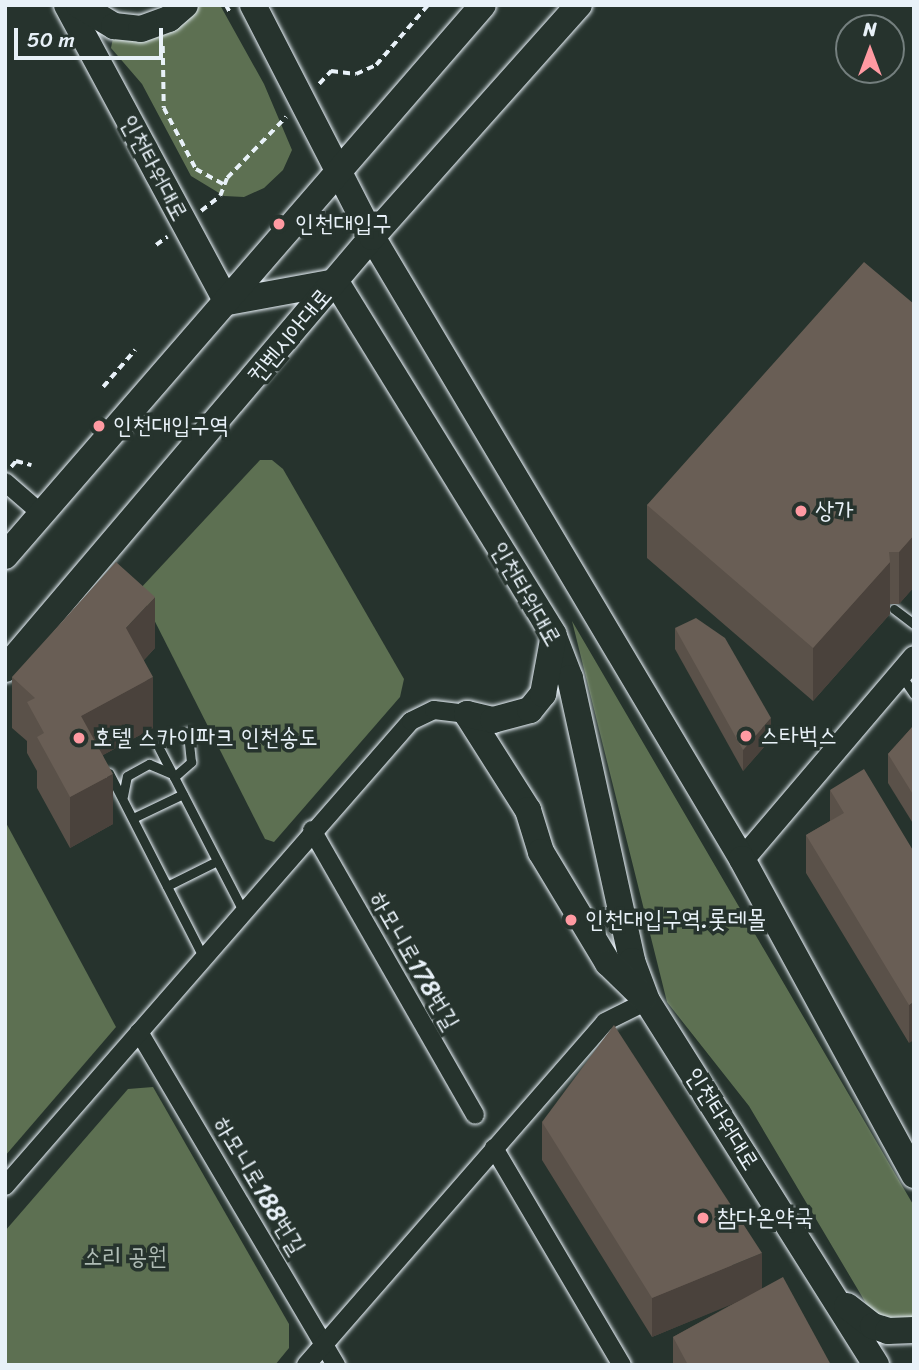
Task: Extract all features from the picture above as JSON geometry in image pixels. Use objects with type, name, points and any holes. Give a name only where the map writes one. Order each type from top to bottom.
[{"type":"main road","name":"인천타워대로","points":[[66,5],[226,302]]},
{"type":"main road","points":[[79,5],[114,26],[141,29],[169,19],[185,5]]},
{"type":"main road","name":"인천타워대로","points":[[253,5],[340,170],[372,237],[743,859],[914,1175]]},
{"type":"main road","points":[[5,556],[483,5]]},
{"type":"main road","name":"컨벤시아대로","points":[[5,669],[372,237],[579,5]]},
{"type":"main road","name":"인천타워대로","points":[[336,282],[553,634],[570,678],[632,961],[647,1001],[876,1365]]},
{"type":"main road","points":[[226,302],[336,282]]},
{"type":"main road","points":[[467,714],[493,720],[530,710],[543,694],[553,634]]},
{"type":"main road","points":[[467,714],[527,810],[541,852],[608,963],[647,1001]]},
{"type":"main road","points":[[494,756],[496,729],[508,718]]},
{"type":"main road","points":[[818,1273],[859,1318],[888,1331],[914,1330]]},
{"type":"street","points":[[5,482],[42,514]]},
{"type":"street","points":[[743,859],[907,665]]},
{"type":"street","points":[[5,1186],[312,830],[411,721],[434,710],[467,714]]},
{"type":"street","name":"하모니로178번길","points":[[312,830],[475,1115]]},
{"type":"street","points":[[306,1365],[605,1022],[647,1001]]},
{"type":"street","name":"하모니로188번길","points":[[139,1032],[336,1365]]},
{"type":"street","points":[[494,1148],[622,1365]]},
{"type":"lane","points":[[894,609],[914,624]]},
{"type":"lane","points":[[907,665],[914,694]]},
{"type":"lane","points":[[175,780],[191,762],[188,732]]},
{"type":"lane","points":[[159,748],[243,911]]},
{"type":"lane","points":[[127,807],[123,781],[139,769],[159,765],[175,780]]},
{"type":"lane","points":[[110,773],[203,957]]},
{"type":"lane","points":[[133,818],[183,794]]},
{"type":"lane","points":[[167,886],[217,861]]},
{"type":"path","points":[[156,245],[220,196],[223,184],[331,71],[356,74],[376,65],[428,5]]},
{"type":"path","points":[[162,37],[164,108],[196,169],[223,184]]},
{"type":"path","points":[[103,387],[135,350]]},
{"type":"path","points":[[16,461],[31,465]]},
{"type":"green space","points":[[194,5],[220,5],[264,84],[292,150],[283,170],[264,188],[244,197],[224,196],[191,176],[142,84],[111,48],[113,38]]},
{"type":"green space","points":[[260,460],[272,460],[283,469],[404,679],[400,697],[274,842],[265,839],[139,590]]},
{"type":"green space","points":[[572,621],[914,1206],[914,1321],[889,1322],[867,1305],[749,1106],[667,1002]]},
{"type":"green space","points":[[5,821],[116,1027],[5,1156]]},
{"type":"green space","name":"소리 공원","points":[[153,1087],[289,1324],[289,1348],[275,1365],[5,1365],[5,1231],[128,1089]]},
{"type":"building","name":"상가","points":[[864,262],[914,304],[914,535],[899,552],[889,552],[890,562],[813,648],[647,505]]},
{"type":"building","points":[[116,562],[155,597],[126,628],[153,677],[81,716],[113,774],[70,797],[37,737],[44,733],[27,702],[35,698],[12,677]]},
{"type":"building","points":[[696,618],[725,638],[771,718],[743,750],[675,628]]},
{"type":"building","points":[[914,725],[914,796],[888,754]]},
{"type":"building","points":[[864,769],[914,852],[914,1002],[909,1005],[806,835],[844,813],[830,790]]},
{"type":"building","points":[[614,1025],[762,1253],[652,1298],[542,1122]]},
{"type":"building","points":[[783,1277],[831,1365],[688,1365],[673,1337]]},
{"type":"place","name":"인천대입구","points":[[279,224]]},
{"type":"place","name":"인천대입구역","points":[[99,426]]},
{"type":"place","name":"상가","points":[[801,511]]},
{"type":"place","name":"스타벅스","points":[[746,736]]},
{"type":"place","name":"호텔 스카이파크 인천송도","points":[[79,738]]},
{"type":"place","name":"인천대입구역.롯데몰","points":[[571,920]]},
{"type":"place","name":"참다온약국","points":[[703,1218]]}]
